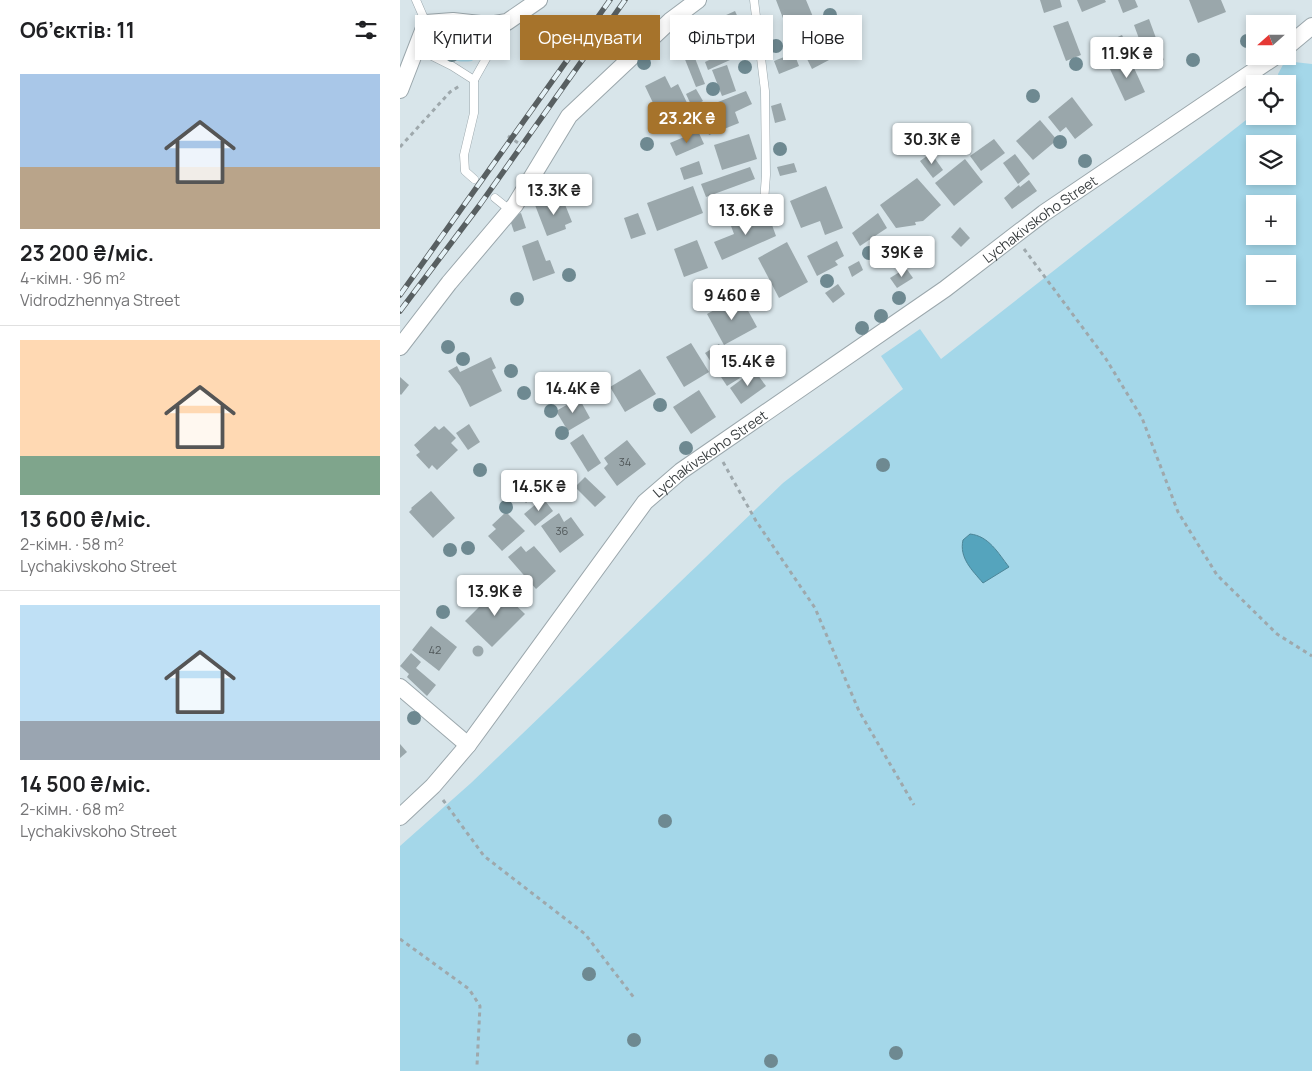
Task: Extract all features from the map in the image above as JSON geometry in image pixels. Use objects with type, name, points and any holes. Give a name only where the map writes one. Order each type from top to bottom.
[{"type":"street","points":[[400,347],[449,283],[511,211],[531,182],[569,116],[663,28],[698,0]]},
{"type":"street","points":[[510,20],[532,2]]},
{"type":"street","points":[[1296,40],[1310,29]]},
{"type":"street","points":[[400,90],[415,51]]},
{"type":"street","name":"Lychakivskoho Street","points":[[400,817],[433,786],[468,745],[645,502],[681,471],[945,289],[1052,207],[1263,65]]},
{"type":"street","points":[[400,687],[468,745]]},
{"type":"lane","points":[[416,0],[423,15]]},
{"type":"lane","points":[[754,0],[765,90],[766,175],[764,202]]},
{"type":"lane","points":[[440,60],[474,80]]},
{"type":"lane","points":[[474,179],[465,171],[464,155],[474,113],[474,80],[485,60]]},
{"type":"lane","points":[[495,198],[511,211]]},
{"type":"path","points":[[400,147],[450,92],[466,82],[474,80]]},
{"type":"path","points":[[508,136],[527,150]]},
{"type":"path","points":[[1014,236],[1106,359],[1142,418],[1178,512],[1217,575],[1277,634],[1312,656]]},
{"type":"path","points":[[715,448],[756,521],[815,608],[859,711],[914,805]]},
{"type":"path","points":[[433,786],[484,856],[585,934],[635,999]]},
{"type":"path","points":[[400,938],[469,989],[480,1006],[477,1065]]},
{"type":"shaded area","points":[[454,60],[473,60],[472,61],[462,62]]},
{"type":"shaded area","points":[[1296,62],[1312,64],[1312,1071],[400,1071],[400,846],[471,783],[783,483],[903,389],[881,356],[920,329],[941,359],[1246,120],[1246,125],[1296,125],[1296,75],[1278,75],[1283,65],[1296,65]]},
{"type":"shaded area","points":[[970,534],[977,535],[988,542],[1009,567],[983,583],[967,563],[963,552],[963,540]]},
{"type":"building","points":[[776,0],[806,0],[812,15],[783,15],[783,18]]},
{"type":"building","points":[[1040,0],[1060,0],[1062,7],[1044,13]]},
{"type":"building","points":[[1077,0],[1105,0],[1106,2],[1082,12]]},
{"type":"building","points":[[1118,0],[1135,0],[1138,7],[1123,13]]},
{"type":"building","points":[[1189,0],[1221,0],[1226,12],[1198,23]]},
{"type":"building","points":[[735,11],[737,15],[726,15]]},
{"type":"building","points":[[1149,19],[1164,60],[1149,66],[1134,25]]},
{"type":"building","points":[[1068,21],[1081,55],[1066,61],[1053,26]]},
{"type":"building","points":[[1122,35],[1128,48],[1104,59],[1098,46]]},
{"type":"building","points":[[783,57],[783,60],[797,60],[799,66],[779,74],[774,61]]},
{"type":"building","points":[[1129,57],[1145,92],[1125,101],[1109,67]]},
{"type":"building","points":[[685,60],[696,60],[705,84],[696,87]]},
{"type":"building","points":[[709,60],[730,60],[708,70],[705,62]]},
{"type":"building","points":[[808,60],[829,60],[812,69]]},
{"type":"building","points":[[727,65],[736,91],[722,96],[712,70]]},
{"type":"building","points":[[665,76],[671,88],[678,84],[689,107],[661,120],[645,86]]},
{"type":"building","points":[[696,89],[703,101],[692,107],[686,94]]},
{"type":"building","points":[[746,91],[752,104],[735,112],[739,123],[709,135],[705,123],[723,115],[718,102]]},
{"type":"building","points":[[1072,97],[1093,125],[1075,139],[1066,127],[1060,132],[1048,117]]},
{"type":"building","points":[[781,103],[786,120],[775,123],[771,106]]},
{"type":"building","points":[[1040,120],[1057,140],[1033,160],[1016,141]]},
{"type":"building","points":[[698,131],[704,144],[676,156],[670,143]]},
{"type":"building","points":[[749,134],[757,159],[722,170],[714,145]]},
{"type":"building","points":[[994,139],[1005,153],[981,171],[970,156]]},
{"type":"building","points":[[931,153],[943,170],[933,178],[920,161]]},
{"type":"building","points":[[1015,154],[1030,174],[1018,184],[1003,163]]},
{"type":"building","points":[[965,159],[983,182],[954,206],[935,183]]},
{"type":"building","points":[[699,161],[703,174],[684,180],[680,168]]},
{"type":"building","points":[[794,163],[797,172],[780,176],[777,167]]},
{"type":"building","points":[[750,167],[755,179],[706,197],[701,184]]},
{"type":"building","points":[[917,178],[941,205],[923,221],[915,222],[916,225],[896,228],[880,205]]},
{"type":"building","points":[[1029,180],[1037,191],[1012,209],[1004,198],[1019,185],[1020,187]]},
{"type":"building","points":[[693,186],[703,213],[657,231],[647,203]]},
{"type":"building","points":[[826,186],[843,228],[825,235],[820,221],[801,228],[790,201]]},
{"type":"building","points":[[562,197],[572,222],[565,225],[566,229],[547,236],[535,205]]},
{"type":"building","points":[[740,197],[745,210],[715,223],[709,210]]},
{"type":"building","points":[[767,211],[776,236],[722,260],[714,242],[734,234],[731,226]]},
{"type":"building","points":[[521,213],[526,228],[514,232],[509,217]]},
{"type":"building","points":[[638,213],[646,234],[631,239],[624,218]]},
{"type":"building","points":[[878,213],[887,228],[860,246],[852,233]]},
{"type":"building","points":[[960,227],[970,238],[961,247],[951,237]]},
{"type":"building","points":[[538,240],[546,261],[550,260],[555,273],[533,281],[522,246]]},
{"type":"building","points":[[697,240],[708,268],[684,277],[674,249]]},
{"type":"building","points":[[837,241],[844,256],[835,261],[838,265],[817,276],[807,256]]},
{"type":"building","points":[[787,242],[808,282],[779,298],[758,258]]},
{"type":"building","points":[[859,261],[863,270],[852,277],[848,267]]},
{"type":"building","points":[[906,268],[913,278],[897,288],[890,278]]},
{"type":"building","points":[[838,284],[845,294],[833,303],[825,293]]},
{"type":"building","points":[[740,296],[757,327],[724,345],[707,314]]},
{"type":"building","points":[[691,343],[709,372],[684,387],[666,357]]},
{"type":"building","points":[[719,344],[740,378],[727,386],[705,353]]},
{"type":"building","points":[[491,357],[496,368],[492,370],[502,391],[470,407],[460,386],[448,371],[457,366],[460,372]]},
{"type":"building","points":[[640,369],[656,394],[625,412],[610,387]]},
{"type":"building","points":[[754,370],[766,386],[741,404],[730,388]]},
{"type":"building","points":[[400,377],[409,385],[401,395],[400,394]]},
{"type":"building","points":[[699,390],[716,417],[691,434],[673,407]]},
{"type":"building","points":[[579,398],[590,418],[568,431],[556,411]]},
{"type":"building","points":[[469,424],[480,442],[468,450],[456,433]]},
{"type":"building","points":[[435,426],[439,430],[444,426],[456,438],[451,443],[458,450],[437,470],[432,465],[429,469],[416,455],[420,452],[414,445]]},
{"type":"building","points":[[583,434],[601,463],[588,472],[570,443]]},
{"type":"building","points":[[627,440],[646,464],[617,486],[604,468],[608,464],[604,458]]},
{"type":"building","points":[[585,477],[606,497],[595,507],[575,487]]},
{"type":"building","points":[[521,484],[533,497],[526,503],[514,490]]},
{"type":"building","points":[[431,491],[455,518],[433,538],[409,512],[411,508]]},
{"type":"building","points":[[543,498],[553,511],[535,526],[524,514]]},
{"type":"building","points":[[506,512],[525,531],[502,551],[488,536],[496,529],[492,525]]},
{"type":"building","points":[[559,513],[564,522],[571,517],[584,535],[560,553],[541,526]]},
{"type":"building","points":[[521,546],[526,552],[534,546],[556,571],[536,589],[508,557]]},
{"type":"building","points":[[498,588],[525,614],[492,647],[465,621]]},
{"type":"building","points":[[431,626],[457,647],[439,671],[412,650]]},
{"type":"building","points":[[476,646],[480,646],[483,651],[482,655],[476,656],[473,653],[473,649]]},
{"type":"building","points":[[411,653],[421,662],[416,668],[436,685],[427,696],[407,677],[409,674],[400,666]]},
{"type":"building","points":[[400,744],[407,752],[400,758]]},
{"type":"railway","points":[[400,295],[610,0]]},
{"type":"railway","points":[[400,311],[479,206],[625,0]]}]
